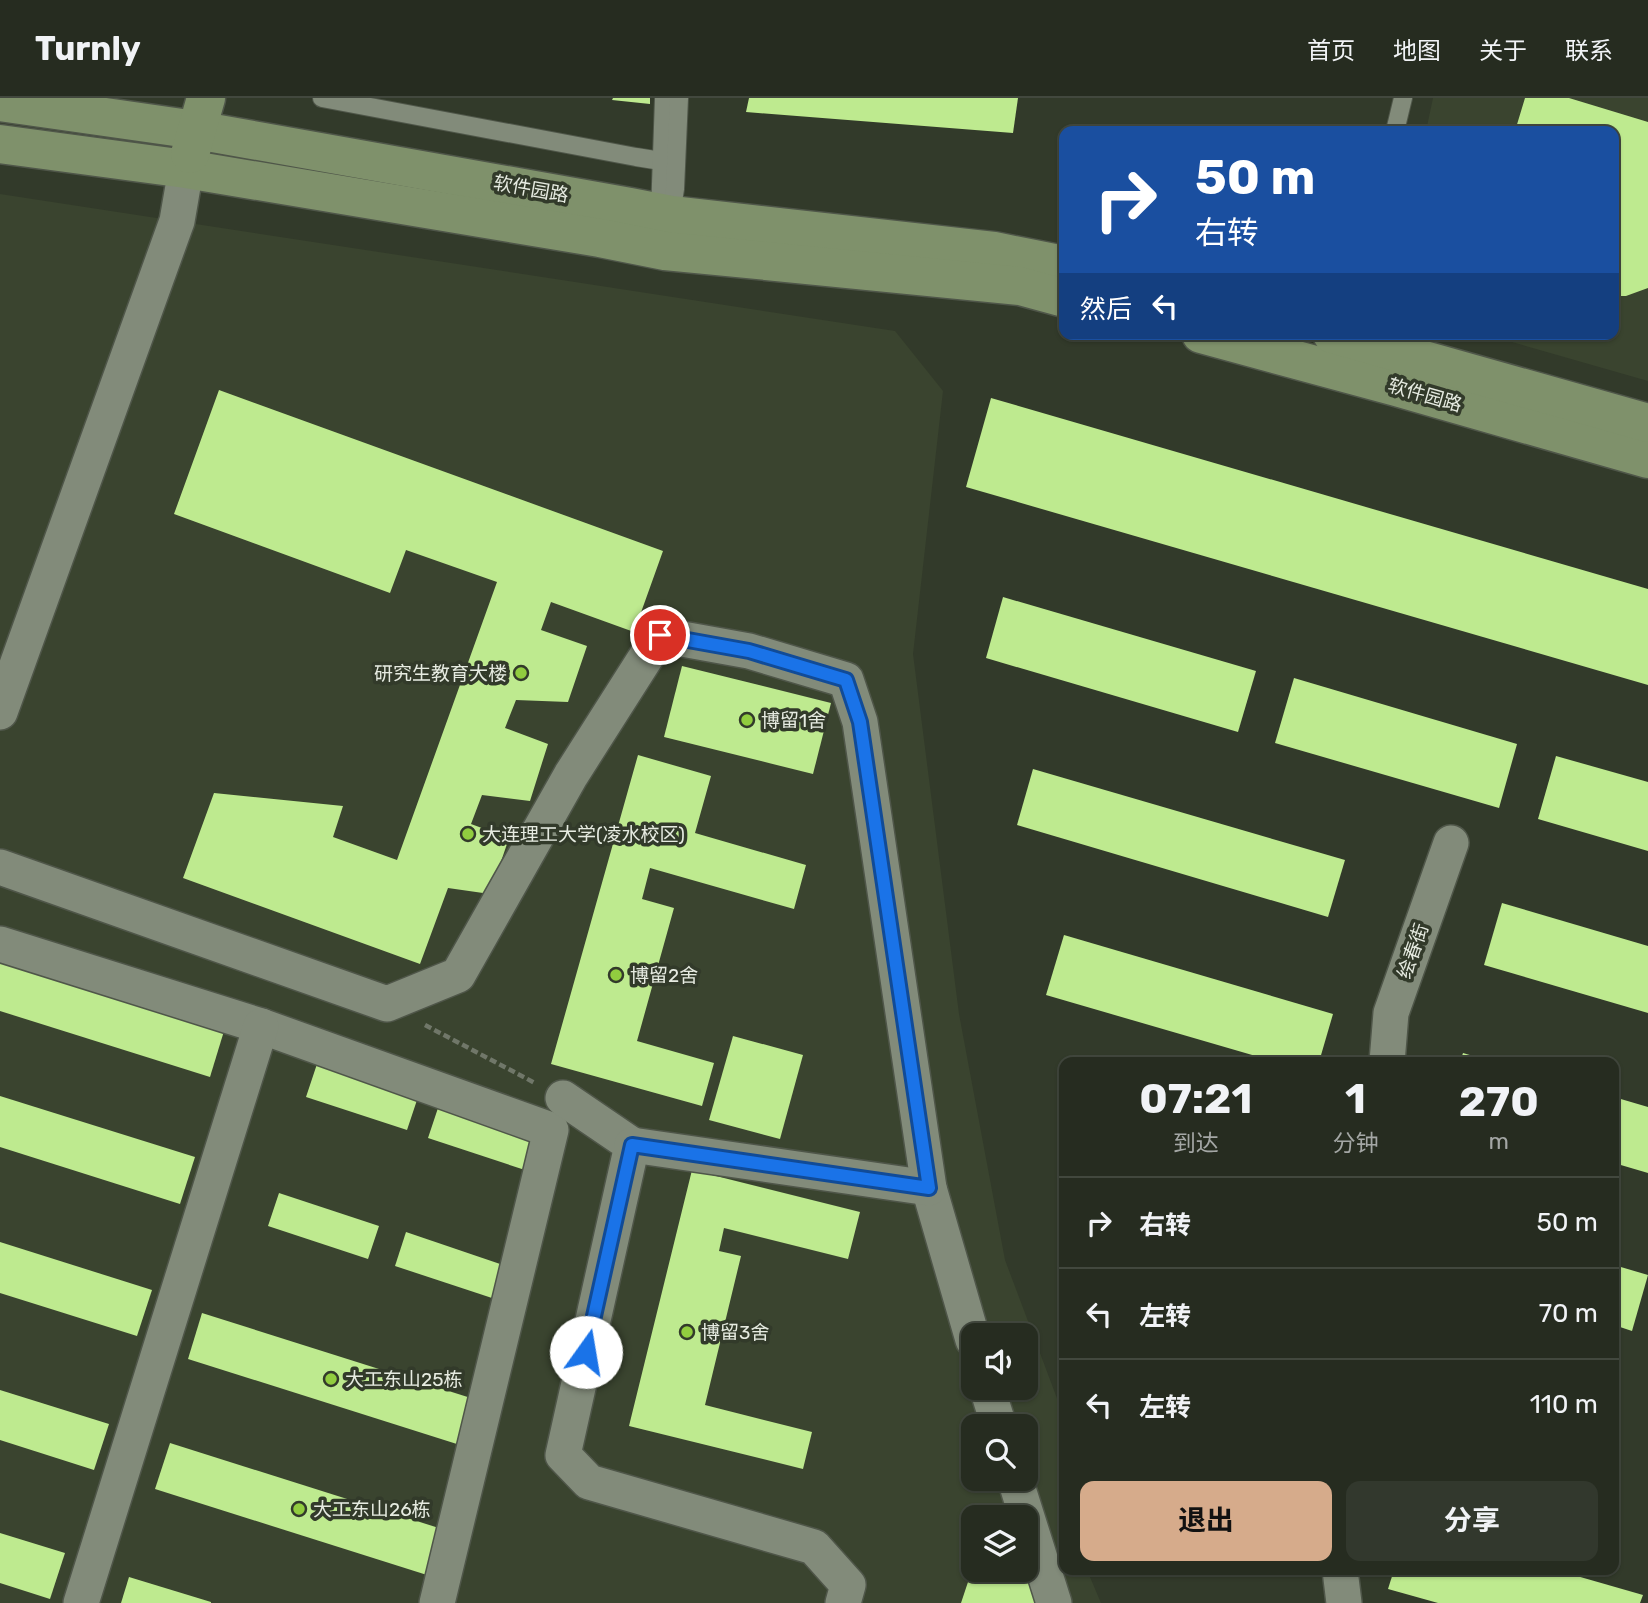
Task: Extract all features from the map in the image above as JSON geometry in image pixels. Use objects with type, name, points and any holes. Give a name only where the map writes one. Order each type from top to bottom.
[{"type":"main road","name":"软件园路","points":[[0,102],[201,114],[665,227],[1020,286],[1059,297]]},
{"type":"main road","points":[[186,169],[201,114]]},
{"type":"main road","name":"软件园路","points":[[0,144],[186,169],[586,236],[665,227],[994,251],[1059,264]]},
{"type":"main road","name":"软件园路","points":[[1223,340],[1648,459]]},
{"type":"main road","name":"软件园路","points":[[1357,340],[1648,424]]},
{"type":"street","points":[[0,712],[177,221],[186,169]]},
{"type":"street","points":[[0,867],[387,1004],[458,975],[571,775],[660,635],[749,651],[846,680],[860,722],[929,1188],[968,1323]]},
{"type":"street","name":"绘春街","points":[[1387,1057],[1391,1013],[1451,843]]},
{"type":"street","points":[[0,944],[261,1026],[551,1130],[437,1603]]},
{"type":"street","points":[[81,1603],[261,1026]]},
{"type":"street","points":[[563,1098],[632,1145],[929,1188]]},
{"type":"street","points":[[632,1145],[563,1455],[590,1482],[814,1547],[848,1585],[843,1603]]},
{"type":"street","points":[[1019,1491],[1054,1603]]},
{"type":"street","points":[[1341,1575],[1344,1603]]},
{"type":"lane","points":[[322,98],[661,161]]},
{"type":"lane","points":[[664,98],[661,161],[665,227]]},
{"type":"lane","points":[[665,227],[675,189],[679,98]]},
{"type":"lane","points":[[1396,126],[1404,98]]},
{"type":"path","points":[[387,1004],[563,1098]]},
{"type":"shaded area","points":[[1433,98],[1648,98],[1648,381],[1505,340],[1619,340],[1619,126],[1427,126]]},
{"type":"shaded area","name":"大连理工大学(凌水校区)","points":[[0,194],[895,331],[943,391],[913,654],[959,1014],[1005,1260],[1029,1323],[961,1323],[961,1400],[1038,1400],[1038,1348],[1059,1404],[1059,1575],[1089,1575],[1101,1603],[0,1603]]},
{"type":"building","points":[[650,98],[650,104],[612,100]]},
{"type":"building","points":[[749,98],[1018,98],[1013,133],[746,112]]},
{"type":"building","points":[[1525,98],[1569,98],[1648,122],[1648,288],[1619,296],[1619,126],[1517,126]]},
{"type":"building","name":"研究生教育大楼","points":[[219,390],[663,551],[634,632],[551,602],[541,630],[587,646],[568,702],[516,700],[505,728],[548,744],[530,801],[482,795],[471,824],[509,838],[490,894],[448,888],[420,964],[183,878],[214,793],[343,806],[333,837],[397,860],[497,582],[406,550],[390,593],[174,514]]},
{"type":"building","points":[[991,398],[1648,589],[1648,685],[966,487]]},
{"type":"building","points":[[1003,597],[1256,671],[1238,732],[986,658]]},
{"type":"building","name":"博留1舍","points":[[682,666],[831,703],[813,774],[664,737]]},
{"type":"building","points":[[1294,678],[1517,744],[1499,808],[1275,743]]},
{"type":"building","name":"博留2舍","points":[[638,755],[711,776],[695,833],[806,865],[794,909],[650,868],[642,899],[674,908],[637,1041],[714,1063],[702,1106],[551,1064]]},
{"type":"building","points":[[1556,756],[1648,782],[1648,851],[1538,819]]},
{"type":"building","points":[[1033,769],[1345,860],[1328,917],[1017,825]]},
{"type":"building","points":[[1502,903],[1648,946],[1648,1013],[1484,965]]},
{"type":"building","points":[[1064,935],[1333,1014],[1320,1057],[1259,1057],[1046,995]]},
{"type":"building","points":[[0,960],[224,1031],[210,1077],[0,1011]]},
{"type":"building","points":[[733,1036],[803,1055],[780,1139],[709,1120]]},
{"type":"building","points":[[317,1064],[418,1097],[407,1130],[306,1097]]},
{"type":"building","points":[[0,1096],[195,1157],[180,1204],[0,1147]]},
{"type":"building","points":[[1619,1098],[1648,1107],[1648,1173],[1619,1164]]},
{"type":"building","points":[[439,1105],[539,1138],[528,1171],[428,1138]]},
{"type":"building","name":"博留3舍","points":[[692,1170],[860,1212],[848,1259],[724,1228],[719,1251],[741,1256],[705,1405],[812,1432],[803,1469],[629,1426]]},
{"type":"building","points":[[279,1193],[379,1226],[368,1259],[268,1226]]},
{"type":"building","points":[[406,1232],[506,1266],[495,1299],[395,1266]]},
{"type":"building","points":[[0,1242],[152,1290],[137,1336],[0,1293]]},
{"type":"building","points":[[1619,1266],[1648,1275],[1632,1331],[1619,1327]]},
{"type":"building","name":"大工东山25栋","points":[[202,1313],[474,1399],[460,1445],[188,1359]]},
{"type":"building","points":[[0,1390],[109,1424],[94,1470],[0,1440]]},
{"type":"building","name":"大工东山26栋","points":[[170,1443],[442,1529],[427,1575],[155,1489]]},
{"type":"building","points":[[0,1533],[65,1553],[50,1599],[0,1583]]},
{"type":"building","points":[[1392,1575],[1573,1575],[1643,1595],[1640,1603],[1438,1603],[1388,1589]]},
{"type":"building","points":[[129,1577],[211,1602],[211,1603],[121,1603]]},
{"type":"building","points":[[968,1582],[1033,1582],[1042,1585],[1037,1603],[961,1603]]},
{"type":"place","name":"研究生教育大楼","points":[[521,673]]},
{"type":"place","name":"博留1舍","points":[[747,720]]},
{"type":"place","name":"大连理工大学(凌水校区)","points":[[468,834]]},
{"type":"place","name":"博留2舍","points":[[616,975]]},
{"type":"place","name":"博留3舍","points":[[687,1332]]},
{"type":"place","name":"大工东山25栋","points":[[331,1379]]},
{"type":"place","name":"大工东山26栋","points":[[299,1509]]},
{"type":"route","points":[[586,1352],[632,1145],[929,1188],[860,722],[846,680],[749,651],[660,635]]}]
